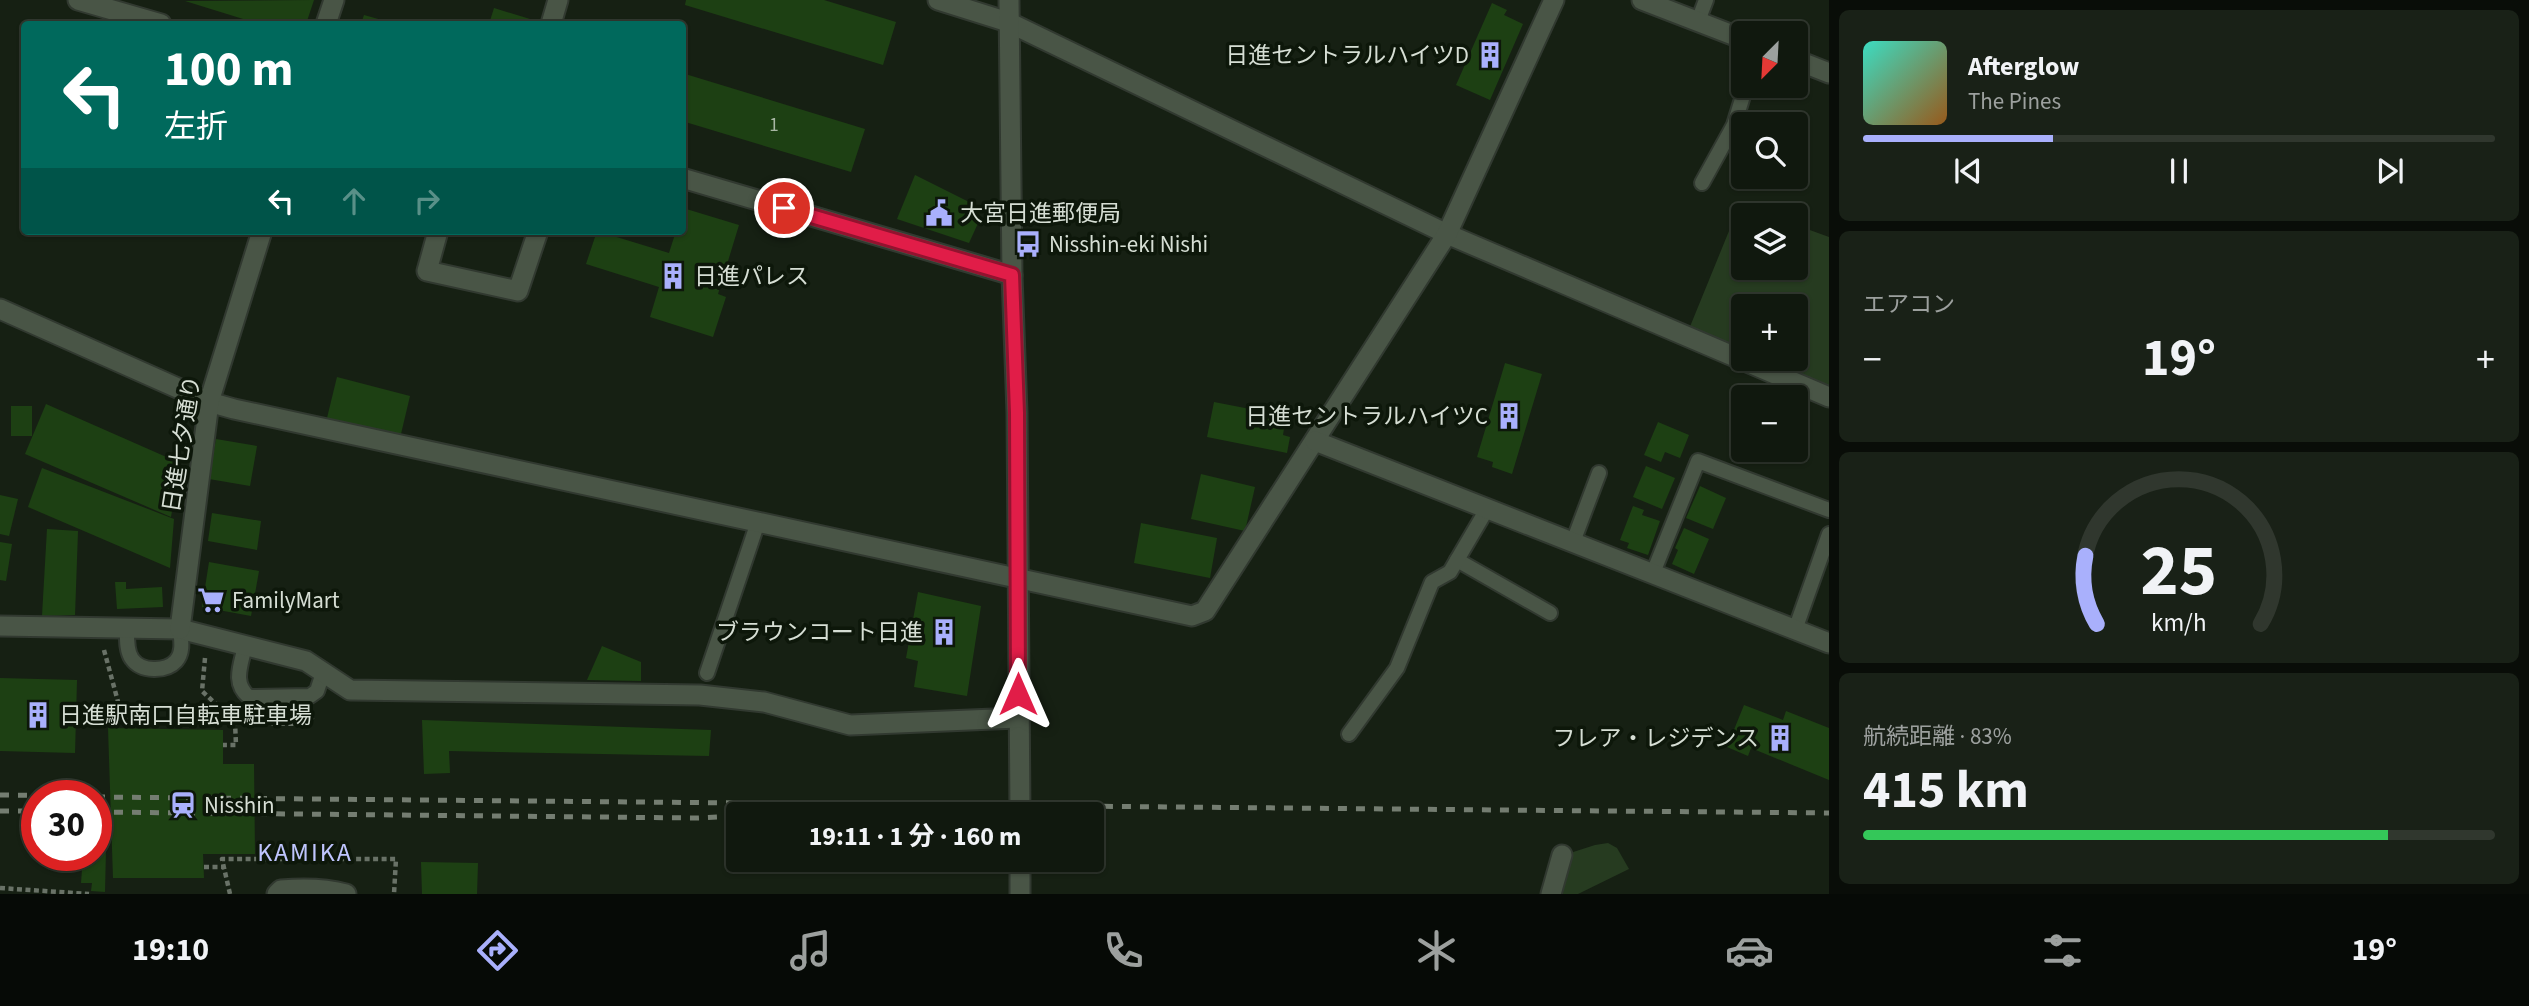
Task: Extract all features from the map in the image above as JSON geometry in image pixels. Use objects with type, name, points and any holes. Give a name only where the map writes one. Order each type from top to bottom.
[{"type":"street","points":[[78,0],[151,21]]},
{"type":"street","points":[[328,21],[334,0]]},
{"type":"street","points":[[552,21],[558,0]]},
{"type":"street","points":[[939,0],[1008,22],[1447,234],[1829,397]]},
{"type":"street","points":[[1009,0],[1012,275],[1017,413],[1020,802]]},
{"type":"street","points":[[0,309],[209,402],[1192,616],[1205,611],[1447,234],[1554,0]]},
{"type":"street","points":[[1642,0],[1731,34]]},
{"type":"street","points":[[1808,65],[1829,73]]},
{"type":"street","points":[[686,179],[1012,275]]},
{"type":"street","name":"日進七夕通り","points":[[180,628],[209,402],[261,235]]},
{"type":"street","points":[[437,235],[427,271],[518,290],[537,235]]},
{"type":"street","points":[[1315,441],[1829,643]]},
{"type":"street","points":[[0,626],[180,628],[306,662],[350,690],[700,695],[764,702],[850,725],[1018,718]]},
{"type":"street","points":[[1550,894],[1562,855]]},
{"type":"street","points":[[1020,872],[1020,894]]},
{"type":"street","points":[[277,894],[281,890],[301,888],[346,894]]},
{"type":"lane","points":[[1698,21],[1706,0]]},
{"type":"lane","points":[[1702,183],[1734,125],[1742,98]]},
{"type":"lane","points":[[1653,573],[1698,461],[1829,510]]},
{"type":"lane","points":[[1573,542],[1599,472]]},
{"type":"lane","points":[[1349,734],[1397,668],[1432,582],[1450,572],[1487,509]]},
{"type":"lane","points":[[707,673],[758,522]]},
{"type":"lane","points":[[1795,630],[1829,534]]},
{"type":"lane","points":[[1457,560],[1550,613]]},
{"type":"lane","points":[[127,627],[129,654],[133,662],[141,667],[156,669],[166,668],[177,660],[181,649],[180,628]]},
{"type":"lane","points":[[245,646],[237,679],[242,691],[249,697],[310,696],[317,691],[323,673]]},
{"type":"path","points":[[97,626],[123,720],[304,724],[350,690]]},
{"type":"path","points":[[208,635],[202,691],[235,722],[236,745],[223,745]]},
{"type":"path","points":[[204,867],[224,867]]},
{"type":"path","points":[[0,888],[89,894]]},
{"type":"green space","points":[[1731,226],[1731,280],[1808,280],[1808,229],[1829,237],[1829,394],[1774,371],[1808,371],[1808,294],[1731,294],[1731,353],[1687,334]]},
{"type":"green space","points":[[1608,843],[1617,848],[1629,869],[1578,894],[1553,894],[1564,855]]},
{"type":"building","points":[[314,0],[307,21],[249,21],[185,1]]},
{"type":"building","points":[[686,0],[824,0],[896,22],[883,65],[685,5]]},
{"type":"building","name":"日進セントラルハイツD","points":[[1492,3],[1507,10],[1504,15],[1523,24],[1490,100],[1456,85]]},
{"type":"building","points":[[494,8],[530,19],[530,21],[490,21]]},
{"type":"building","points":[[364,15],[385,21],[362,21]]},
{"type":"building","points":[[686,74],[865,129],[851,172],[686,122]]},
{"type":"building","name":"大宮日進郵便局","points":[[915,175],[979,207],[979,221],[969,243],[897,219]]},
{"type":"building","name":"日進パレス","points":[[686,209],[739,225],[718,294],[726,297],[713,337],[650,317],[659,287],[586,264],[596,235],[610,235],[669,253],[675,235],[686,235]]},
{"type":"building","name":"日進セントラルハイツC","points":[[1505,363],[1542,374],[1512,474],[1492,467],[1493,462],[1477,457]]},
{"type":"building","points":[[337,377],[410,396],[400,438],[327,418]]},
{"type":"building","points":[[1214,402],[1286,416],[1283,435],[1290,437],[1287,453],[1207,437]]},
{"type":"building","points":[[46,404],[180,463],[171,517],[25,454]]},
{"type":"building","points":[[11,406],[32,406],[32,436],[11,436]]},
{"type":"building","points":[[1658,422],[1689,435],[1680,458],[1665,452],[1661,462],[1644,455]]},
{"type":"building","points":[[216,439],[257,446],[250,486],[209,479]]},
{"type":"building","points":[[1646,466],[1675,478],[1662,509],[1633,497]]},
{"type":"building","points":[[42,468],[174,519],[170,568],[28,507]]},
{"type":"building","points":[[1201,474],[1255,487],[1245,531],[1191,519]]},
{"type":"building","points":[[1700,486],[1726,498],[1713,529],[1686,518]]},
{"type":"building","points":[[0,495],[18,499],[9,536],[0,534]]},
{"type":"building","points":[[1633,506],[1644,510],[1642,515],[1660,521],[1648,555],[1627,548],[1629,543],[1620,540]]},
{"type":"building","points":[[212,513],[261,521],[257,550],[208,541]]},
{"type":"building","points":[[1141,523],[1217,538],[1210,578],[1134,563]]},
{"type":"building","points":[[1684,528],[1709,539],[1694,574],[1672,564],[1678,550],[1675,548]]},
{"type":"building","points":[[47,529],[78,531],[75,615],[42,616]]},
{"type":"building","points":[[0,542],[12,544],[6,581],[0,580]]},
{"type":"building","points":[[209,562],[259,571],[251,616],[202,607]]},
{"type":"building","points":[[115,582],[126,582],[126,589],[162,587],[163,607],[117,609]]},
{"type":"building","name":"ブラウンコート日進","points":[[918,592],[981,606],[967,696],[914,687],[918,661],[906,658]]},
{"type":"building","points":[[602,646],[641,662],[641,681],[587,680]]},
{"type":"building","name":"日進駅南口自転車駐車場","points":[[0,678],[77,680],[75,753],[0,751]]},
{"type":"building","name":"フレア・レジデンス","points":[[1744,705],[1783,720],[1786,711],[1829,728],[1829,780],[1751,748],[1748,756],[1727,747]]},
{"type":"building","points":[[422,720],[711,730],[709,756],[449,751],[450,773],[424,774]]},
{"type":"building","points":[[108,728],[223,730],[223,764],[254,764],[255,854],[203,854],[204,878],[113,878],[112,780],[110,780]]},
{"type":"building","points":[[421,862],[478,863],[477,894],[422,894]]},
{"type":"building","points":[[82,871],[105,871],[105,892],[91,891],[92,883],[81,883]]},
{"type":"railway","points":[[0,795],[21,795]]},
{"type":"railway","points":[[112,797],[1829,813]]},
{"type":"railway","points":[[0,811],[21,811]]},
{"type":"railway","points":[[112,812],[726,817]]},
{"type":"place","name":"日進セントラルハイツD","points":[[1490,55]]},
{"type":"place","name":"大宮日進郵便局","points":[[939,213]]},
{"type":"place","name":"Nisshin-eki Nishi","points":[[1028,244]]},
{"type":"place","name":"日進パレス","points":[[673,276]]},
{"type":"place","name":"日進セントラルハイツC","points":[[1509,416]]},
{"type":"place","name":"FamilyMart","points":[[211,600]]},
{"type":"place","name":"ブラウンコート日進","points":[[944,632]]},
{"type":"place","name":"日進駅南口自転車駐車場","points":[[38,715]]},
{"type":"place","name":"フレア・レジデンス","points":[[1780,738]]},
{"type":"place","name":"Nisshin","points":[[183,805]]},
{"type":"district","name":"KAMIKA","points":[[305,852]]},
{"type":"route","points":[[784,208],[1012,275],[1017,413],[1018,694]]}]
